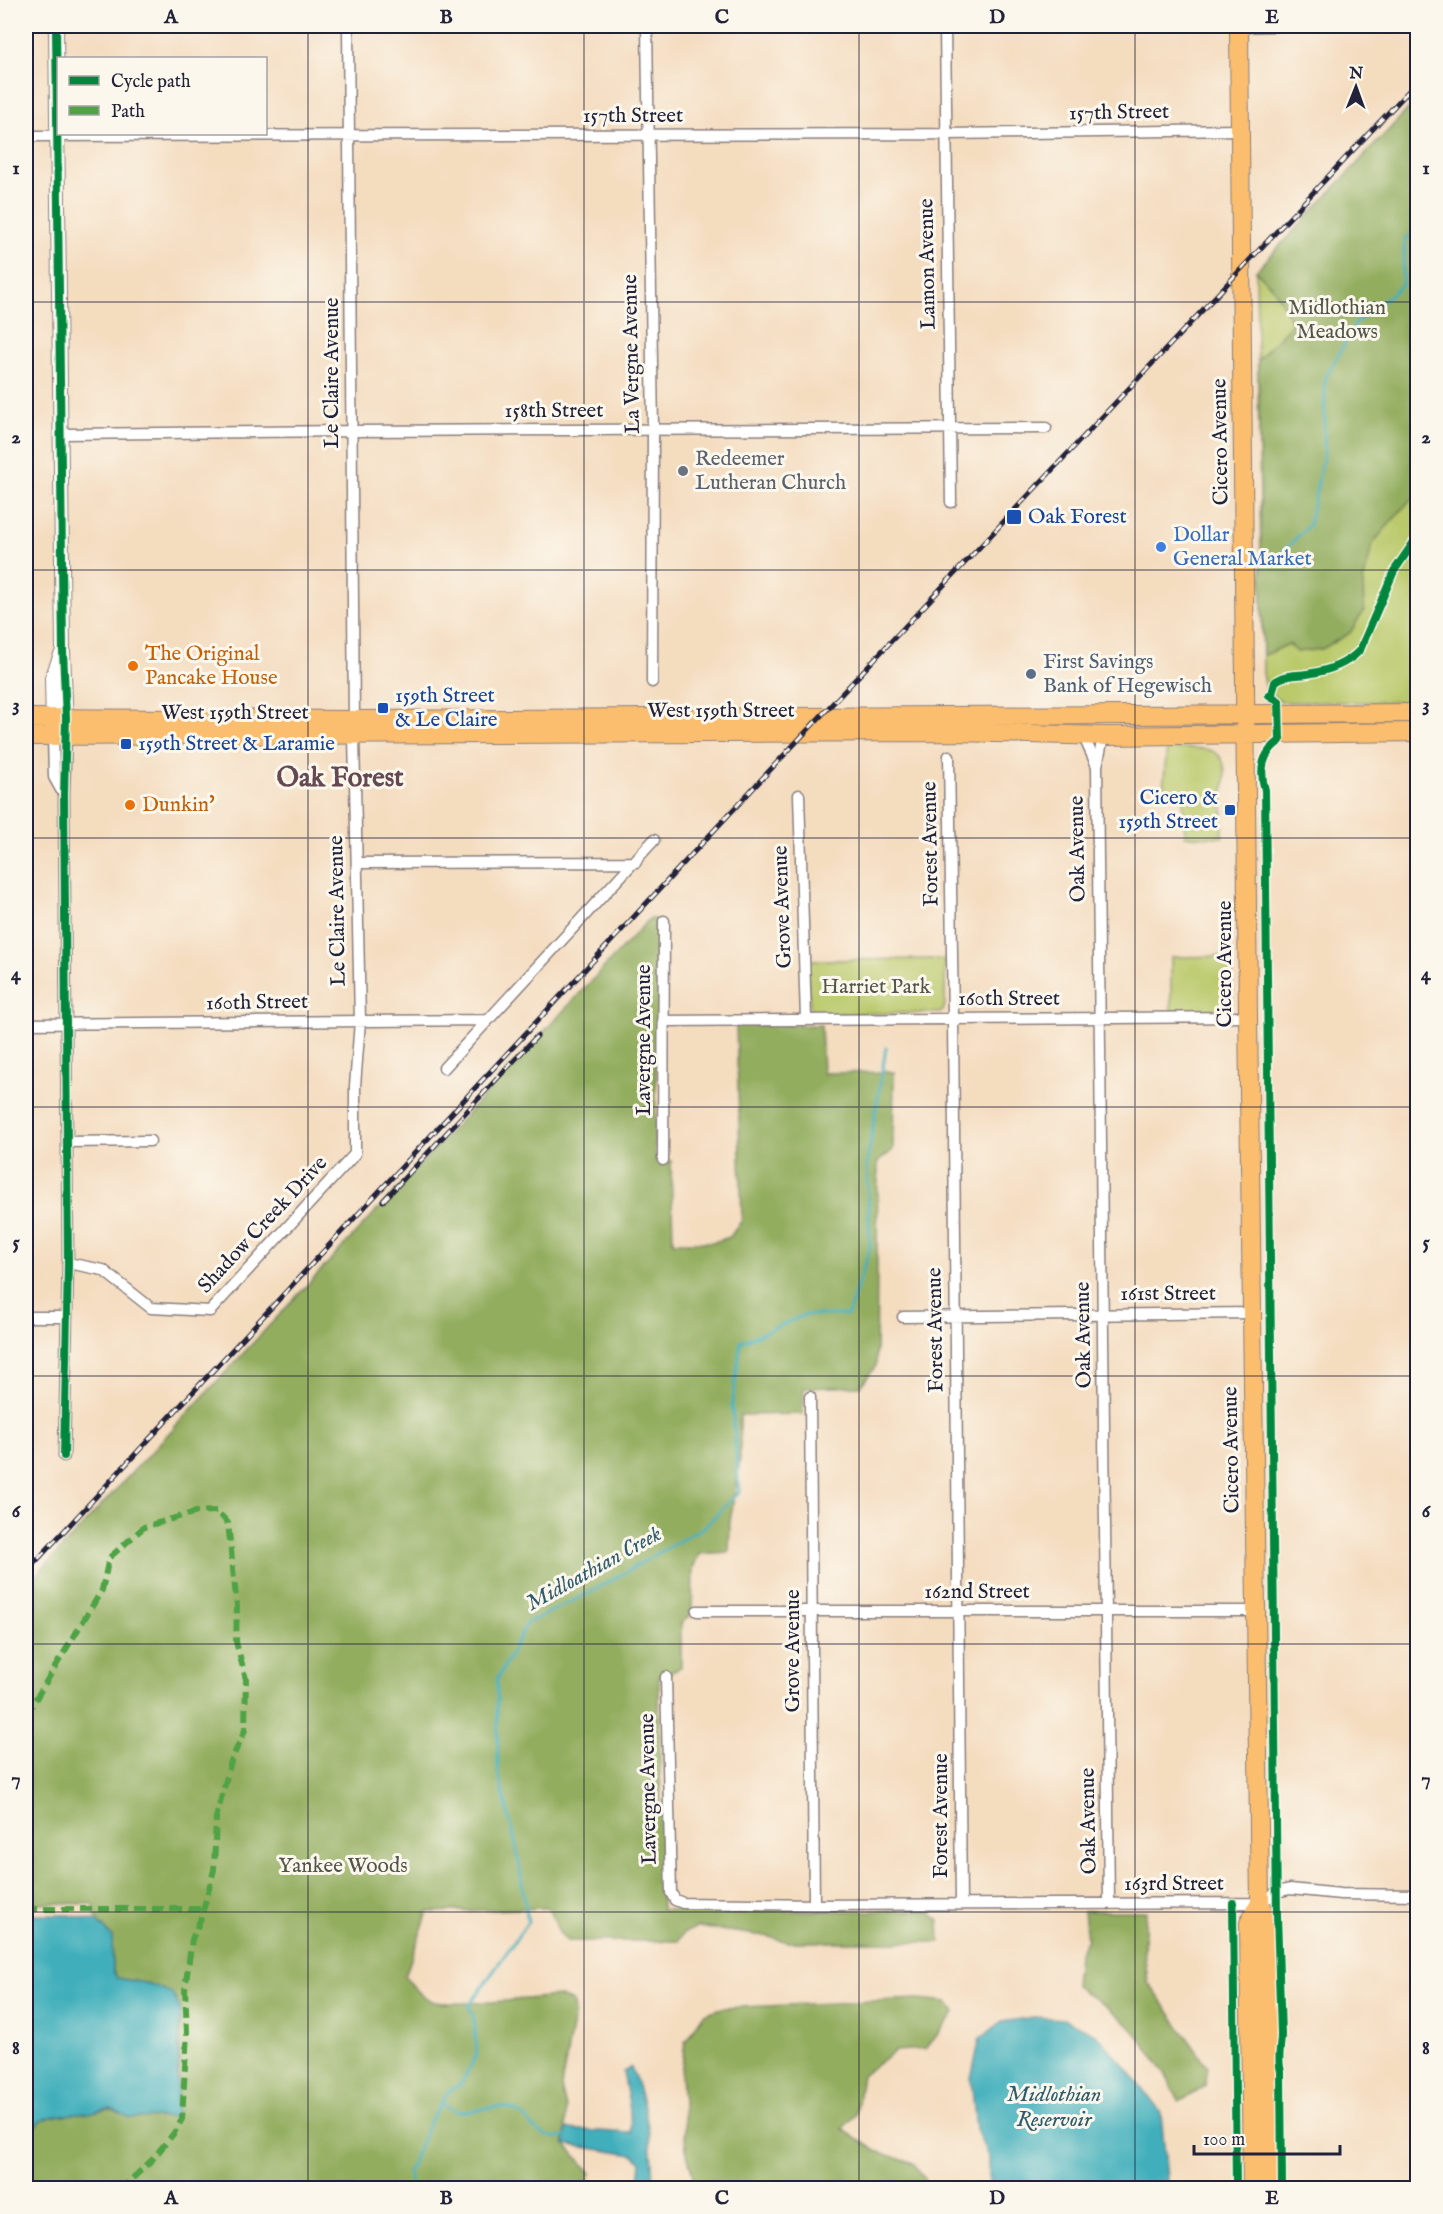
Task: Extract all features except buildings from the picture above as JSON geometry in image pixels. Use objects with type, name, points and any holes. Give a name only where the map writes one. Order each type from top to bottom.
[{"type":"main road","name":"Cicero Avenue","points":[[1239,26],[1248,1017],[1260,1903],[1267,1923],[1270,2188]]},
{"type":"main road","name":"West 159th Street","points":[[354,728],[1418,712]]},
{"type":"main road","name":"West 159th Street","points":[[26,718],[60,727],[953,732],[1107,736],[1418,732]]},
{"type":"main road","name":"West 159th Street","points":[[26,736],[60,727]]},
{"type":"main road","name":"Cicero Avenue","points":[[1252,2188],[1249,1923],[1260,1903]]},
{"type":"street","points":[[56,26],[63,651],[60,727],[64,795],[68,1263],[64,1456]]},
{"type":"street","name":"Le Claire Avenue","points":[[348,26],[354,728],[360,1021],[356,1086]]},
{"type":"street","name":"La Vergne Avenue","points":[[647,26],[653,430],[652,682]]},
{"type":"street","name":"Lamon Avenue","points":[[945,26],[951,502]]},
{"type":"street","points":[[1239,26],[1276,26]]},
{"type":"street","name":"157th Street","points":[[26,136],[648,136],[1240,130]]},
{"type":"street","name":"158th Street","points":[[61,434],[1046,428]]},
{"type":"street","name":"Oak Avenue","points":[[1083,735],[1096,766]]},
{"type":"street","name":"Oak Avenue","points":[[1107,736],[1102,742],[1096,766],[1109,1904]]},
{"type":"street","name":"Forest Avenue","points":[[949,756],[961,1904]]},
{"type":"street","name":"Grove Avenue","points":[[799,795],[806,1019]]},
{"type":"street","points":[[444,1068],[654,840]]},
{"type":"street","points":[[357,863],[636,862]]},
{"type":"street","name":"Lavergne Avenue","points":[[663,1160],[664,921]]},
{"type":"street","name":"160th Street","points":[[663,1021],[1248,1017]]},
{"type":"street","name":"160th Street","points":[[26,1024],[488,1020]]},
{"type":"street","name":"Shadow Creek Drive","points":[[68,1263],[103,1270],[151,1308],[210,1311],[355,1154],[356,1086]]},
{"type":"street","points":[[67,1142],[150,1141]]},
{"type":"street","name":"161st Street","points":[[903,1317],[1252,1313]]},
{"type":"street","points":[[26,1317],[67,1317]]},
{"type":"street","name":"Grove Avenue","points":[[810,1396],[814,1905]]},
{"type":"street","name":"162nd Street","points":[[697,1611],[1257,1611]]},
{"type":"street","name":"Lavergne Avenue","points":[[666,1677],[670,1893],[675,1900]]},
{"type":"street","name":"163rd Street","points":[[675,1900],[683,1903],[814,1905],[1260,1903],[1277,1892],[1290,1889],[1341,1894],[1418,1895]]},
{"type":"green space","name":"Midlothian Meadows","points":[[1417,100],[1417,702],[1283,702],[1267,693],[1263,674],[1256,271]]},
{"type":"green space","name":"Midlothian Meadows","points":[[1417,100],[1417,499],[1411,499],[1373,543],[1363,582],[1364,610],[1350,633],[1322,649],[1297,652],[1289,644],[1263,656],[1258,360],[1292,323],[1274,289],[1256,271]]},
{"type":"green space","points":[[1167,748],[1204,749],[1216,753],[1221,758],[1225,772],[1223,837],[1185,836],[1183,800],[1179,793],[1163,788]]},
{"type":"green space","name":"Yankee Woods","points":[[650,918],[659,920],[655,1157],[671,1161],[673,1242],[714,1242],[730,1237],[742,1220],[736,1025],[821,1025],[823,1073],[894,1072],[893,1150],[878,1162],[876,1366],[861,1386],[804,1388],[803,1414],[740,1415],[740,1459],[730,1522],[729,1552],[699,1554],[693,1568],[692,1614],[681,1623],[681,1668],[659,1677],[662,1910],[929,1911],[939,1921],[940,1942],[788,1942],[765,1936],[697,1927],[684,1933],[678,1941],[567,1941],[560,1933],[547,1908],[428,1912],[405,1976],[428,1999],[441,2003],[455,2003],[558,1996],[573,2002],[574,2016],[561,2087],[566,2108],[565,2144],[591,2173],[584,2188],[26,2188],[26,2135],[40,2122],[53,2116],[107,2109],[176,2117],[180,2009],[150,1984],[117,1978],[113,1972],[112,1937],[97,1921],[93,1904],[26,1903],[26,1586]]},
{"type":"green space","points":[[1232,956],[1232,1001],[1226,1010],[1171,1011],[1171,957]]},
{"type":"green space","name":"Harriet Park","points":[[945,959],[945,1005],[940,1013],[817,1014],[810,1009],[806,960]]},
{"type":"green space","points":[[1084,1911],[1146,1911],[1144,1951],[1148,1982],[1208,2067],[1205,2086],[1180,2102],[1154,2057],[1130,2027],[1110,2009],[1075,1986],[1078,1955],[1087,1939]]},
{"type":"green space","points":[[918,1999],[948,2002],[955,2012],[926,2049],[895,2051],[862,2075],[856,2115],[842,2129],[876,2151],[914,2164],[924,2178],[926,2188],[696,2188],[686,2149],[681,2074],[685,2042],[704,2014],[722,2008]]},
{"type":"water","points":[[26,1915],[69,1915],[97,1921],[112,1937],[113,1972],[117,1978],[150,1984],[172,1993],[180,2009],[176,2117],[129,2118],[109,2108],[88,2113],[54,2116],[41,2122],[26,2135]]},
{"type":"water","name":"Midlothian Reservoir","points":[[1034,2017],[1064,2019],[1096,2034],[1125,2066],[1161,2113],[1167,2179],[1163,2188],[989,2188],[989,2159],[976,2129],[971,2078],[980,2039],[1002,2022]]},
{"type":"water","points":[[631,2067],[648,2127],[653,2188],[638,2188],[641,2162],[633,2155],[565,2144],[566,2129],[631,2133],[630,2110],[623,2072]]},
{"type":"waterway","points":[[1267,564],[1272,563],[1309,525],[1324,453],[1325,379],[1356,323],[1402,285],[1405,238],[1418,232]]},
{"type":"waterway","name":"Midloathian Creek","points":[[412,2188],[408,2172],[431,2119],[448,2092],[461,2084],[477,2054],[474,2019],[469,2006],[528,1922],[517,1850],[498,1772],[497,1680],[527,1623],[589,1593],[704,1527],[739,1492],[732,1405],[741,1342],[805,1315],[848,1315],[870,1248],[867,1163],[886,1048]]},
{"type":"waterway","points":[[440,2102],[448,2108],[464,2112],[492,2107],[509,2108],[517,2111],[544,2135],[565,2137]]},
{"type":"railway","points":[[26,1572],[771,769],[1418,81]]},
{"type":"railway","points":[[383,1201],[537,1036]]},
{"type":"marked path","points":[[26,1715],[102,1590],[109,1558],[144,1527],[196,1512],[217,1511],[228,1523],[237,1606],[236,1642],[246,1679],[245,1730],[231,1761],[216,1818],[214,1870],[201,1918],[192,1939],[185,1989],[187,2032],[182,2119],[174,2133],[151,2161],[122,2188]]},
{"type":"marked path","points":[[26,1909],[204,1909]]},
{"type":"cycle path","points":[[56,26],[57,115]]},
{"type":"cycle path","points":[[57,135],[63,651],[66,718],[64,795],[68,1263],[64,1456]]},
{"type":"cycle path","points":[[1282,2188],[1265,790],[1262,769],[1269,751],[1280,741],[1279,701],[1269,695],[1272,694],[1275,682],[1286,676],[1329,669],[1349,660],[1360,650],[1394,571],[1418,536]]},
{"type":"cycle path","points":[[1233,1903],[1236,2188]]},
{"type":"place","name":"Redeemer Lutheran Church","points":[[683,471]]},
{"type":"place","name":"Oak Forest","points":[[1014,517]]},
{"type":"place","name":"Dollar General Market","points":[[1161,547]]},
{"type":"place","name":"The Original Pancake House","points":[[133,666]]},
{"type":"place","name":"First Savings Bank of Hegewisch","points":[[1031,674]]},
{"type":"place","name":"159th Street & Le Claire","points":[[383,708]]},
{"type":"place","name":"159th Street & Laramie","points":[[126,744]]},
{"type":"place","name":"Dunkin'","points":[[130,805]]},
{"type":"place","name":"Cicero & 159th Street","points":[[1230,810]]},
{"type":"district","name":"Oak Forest","points":[[340,779]]}]
